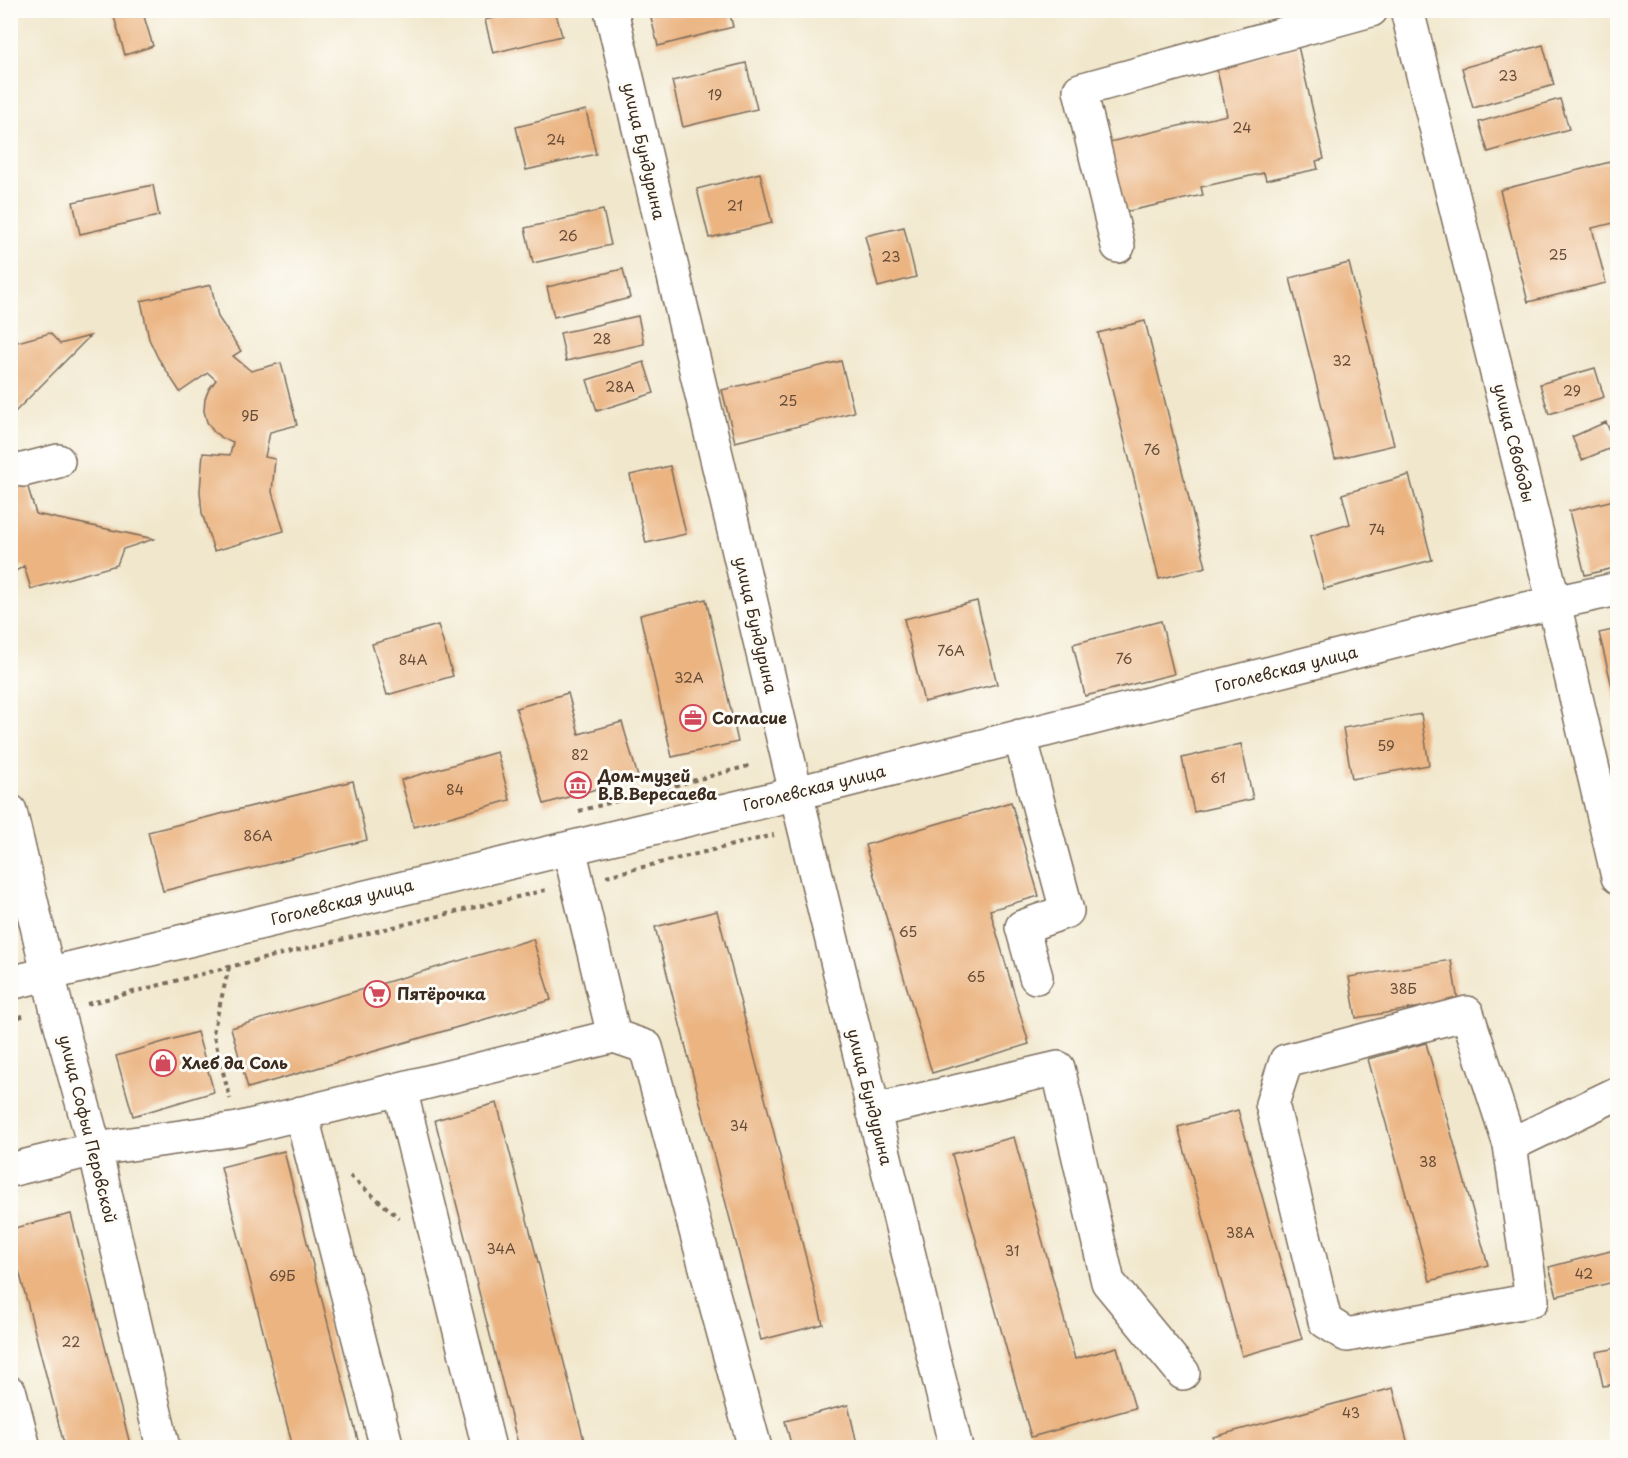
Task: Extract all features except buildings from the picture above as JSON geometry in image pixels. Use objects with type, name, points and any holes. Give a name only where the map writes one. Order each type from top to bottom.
[{"type":"street","name":"улица Бундурина","points":[[611,10],[796,793],[956,1448]]},
{"type":"street","points":[[1118,246],[1080,90],[1371,10]]},
{"type":"street","name":"улица Свободы","points":[[1407,10],[1554,603],[1617,877]]},
{"type":"street","points":[[23,470],[58,460]]},
{"type":"street","name":"Гоголевская улица","points":[[10,983],[796,793],[1512,612],[1617,589]]},
{"type":"street","points":[[1020,736],[1067,911],[1022,927],[1036,977]]},
{"type":"street","name":"улица Софьи Перовской","points":[[10,811],[57,1011],[95,1149],[163,1448]]},
{"type":"street","points":[[569,848],[614,1036]]},
{"type":"street","points":[[1467,1013],[1510,1145],[1532,1300],[1347,1335],[1325,1320],[1272,1104],[1286,1061],[1467,1013]]},
{"type":"street","points":[[10,1170],[95,1149],[238,1129],[305,1127],[400,1089],[614,1036],[646,1047],[756,1448]]},
{"type":"street","points":[[873,1111],[1059,1068],[1108,1282],[1183,1373]]},
{"type":"street","points":[[400,1089],[489,1448]]},
{"type":"street","points":[[1510,1145],[1617,1093]]},
{"type":"street","points":[[305,1127],[387,1448]]},
{"type":"street","points":[[10,1393],[24,1448]]},
{"type":"path","points":[[10,1019],[57,1011],[229,967],[805,829]]},
{"type":"path","points":[[229,967],[213,1033],[238,1129]]},
{"type":"path","points":[[305,1127],[440,1253]]},
{"type":"place","name":"Согласие","points":[[693,718]]},
{"type":"place","name":"Дом-музей В.В.Вересаева","points":[[578,785]]},
{"type":"place","name":"Пятёрочка","points":[[377,994]]},
{"type":"place","name":"Хлеб да Соль","points":[[163,1063]]}]
